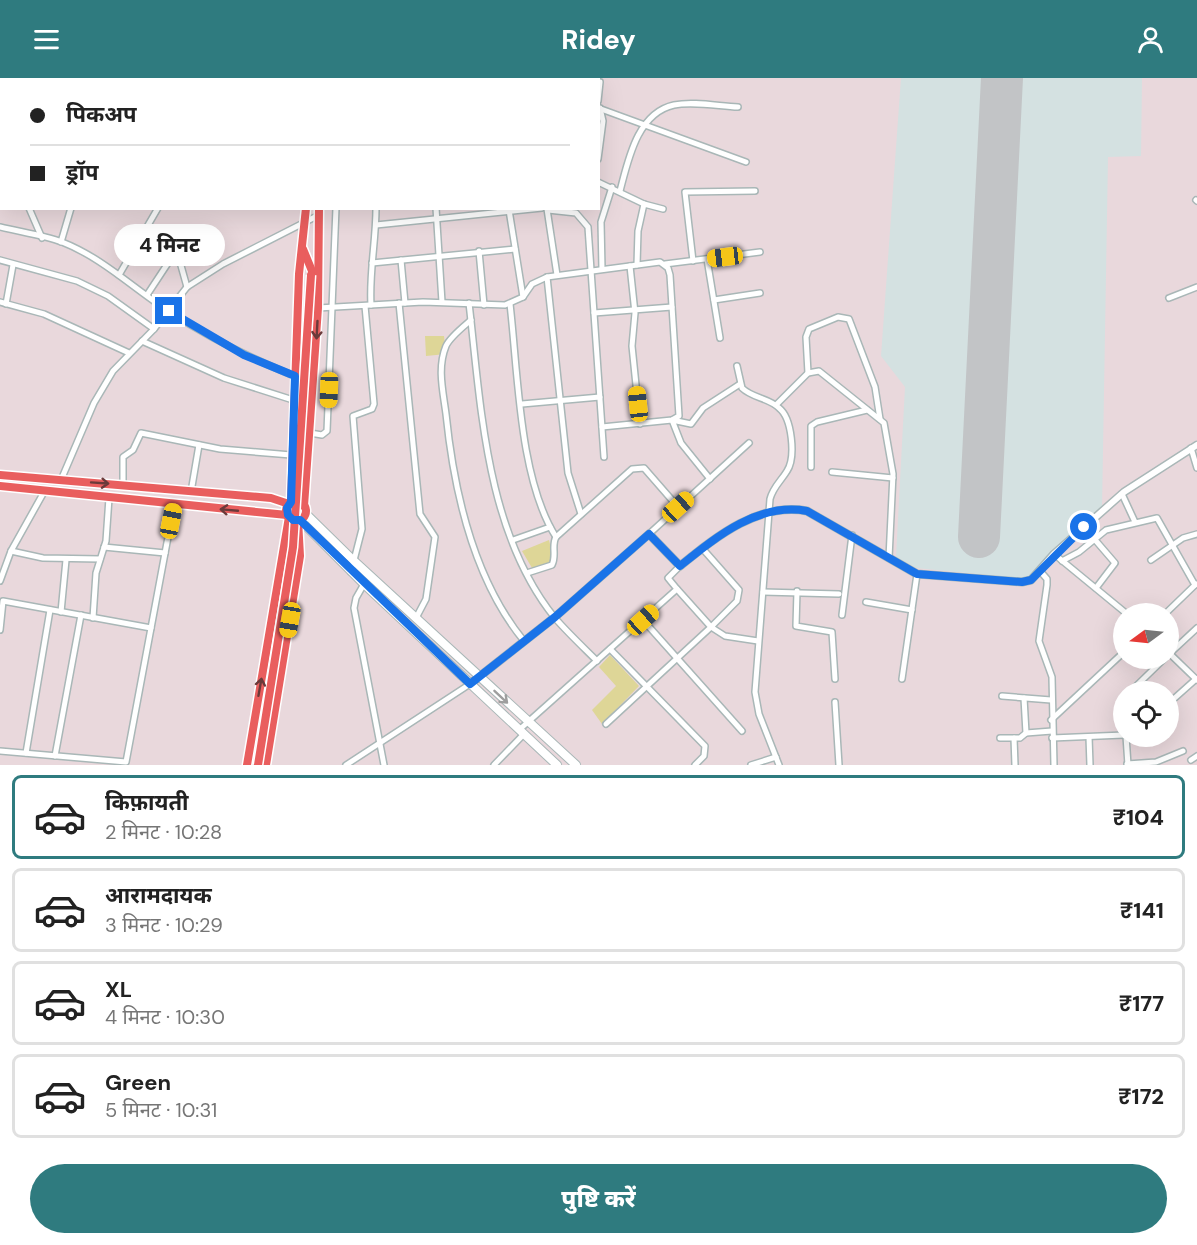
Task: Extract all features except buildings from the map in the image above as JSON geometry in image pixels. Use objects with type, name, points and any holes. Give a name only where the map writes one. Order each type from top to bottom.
[{"type":"main road","points":[[306,210],[293,400],[290,503],[297,515],[351,572],[556,765]]},
{"type":"main road","points":[[247,765],[297,515],[310,433],[318,308],[319,212]]},
{"type":"main road","points":[[258,765],[293,547],[312,273],[319,246]]},
{"type":"main road","points":[[302,248],[312,273]]},
{"type":"main road","points":[[0,475],[271,498],[290,503],[298,501],[300,556],[266,765]]},
{"type":"main road","points":[[0,486],[174,505],[297,515],[354,561],[576,765]]},
{"type":"main road","points":[[255,718],[273,719]]},
{"type":"street","points":[[620,191],[631,149],[647,125],[671,106],[738,107]]},
{"type":"street","points":[[600,108],[746,162]]},
{"type":"street","points":[[600,108],[603,121],[600,144]]},
{"type":"street","points":[[600,183],[644,204],[663,209]]},
{"type":"street","points":[[602,269],[600,222],[612,187]]},
{"type":"street","points":[[693,261],[685,192],[755,191]]},
{"type":"street","points":[[640,424],[632,346],[633,265],[644,204]]},
{"type":"street","points":[[30,210],[42,238]]},
{"type":"street","points":[[61,242],[70,210]]},
{"type":"street","points":[[119,275],[157,210]]},
{"type":"street","points":[[310,433],[322,435],[327,431],[336,210]]},
{"type":"street","points":[[351,572],[359,546],[362,513],[353,416],[372,409],[374,404],[368,305],[376,210]]},
{"type":"street","points":[[436,210],[442,302]]},
{"type":"street","points":[[376,225],[509,210],[523,297]]},
{"type":"street","points":[[545,210],[557,275]]},
{"type":"street","points":[[567,210],[583,219],[590,236],[604,457]]},
{"type":"street","points":[[61,480],[94,404],[113,371],[169,311],[187,287],[223,264],[305,222],[319,212]]},
{"type":"street","points":[[0,227],[61,242],[119,275],[169,311],[244,355],[314,384]]},
{"type":"street","points":[[372,263],[515,249]]},
{"type":"street","points":[[478,251],[484,305]]},
{"type":"street","points":[[318,308],[442,302],[510,304],[523,297],[532,284],[547,277],[633,265],[660,262],[665,264],[760,252]]},
{"type":"street","points":[[147,295],[174,254],[178,255],[187,287]]},
{"type":"street","points":[[707,259],[720,338]]},
{"type":"street","points":[[0,260],[77,280],[108,296],[154,328]]},
{"type":"street","points":[[401,260],[402,303],[420,514],[435,537],[426,599],[416,618]]},
{"type":"street","points":[[665,264],[670,275],[680,412],[672,420]]},
{"type":"street","points":[[13,265],[3,303],[44,314],[129,353]]},
{"type":"street","points":[[547,277],[568,473],[581,514]]},
{"type":"street","points":[[1169,298],[1197,287]]},
{"type":"street","points":[[714,300],[760,293]]},
{"type":"street","points":[[469,303],[487,456],[497,498],[527,573],[555,617],[597,661]]},
{"type":"street","points":[[510,304],[531,474],[550,527],[556,537]]},
{"type":"street","points":[[594,313],[672,307]]},
{"type":"street","points":[[808,373],[806,337],[809,329],[838,317],[849,319],[875,387],[880,419]]},
{"type":"street","points":[[471,320],[447,344],[441,367],[454,482],[465,520],[496,603],[524,641]]},
{"type":"street","points":[[142,341],[224,378],[293,400]]},
{"type":"street","points":[[737,366],[740,384],[745,392],[776,405],[789,420],[791,458],[788,470],[771,494],[755,692],[759,714],[779,765]]},
{"type":"street","points":[[776,405],[808,373],[819,371],[880,419],[887,430],[893,478],[889,558]]},
{"type":"street","points":[[602,427],[672,420],[691,424],[703,408],[740,384]]},
{"type":"street","points":[[522,404],[600,398]]},
{"type":"street","points":[[811,467],[811,426],[818,422],[867,410]]},
{"type":"street","points":[[672,420],[681,443],[710,479]]},
{"type":"street","points":[[123,484],[123,457],[133,450],[141,433],[199,445],[291,455]]},
{"type":"street","points":[[348,765],[480,677],[555,617],[749,443]]},
{"type":"street","points":[[191,492],[199,445]]},
{"type":"street","points":[[758,641],[725,636],[711,627],[668,578],[722,532],[769,512],[787,508],[807,511],[917,574],[1022,582],[1031,580],[1054,554],[1122,494],[1194,446],[1197,468]]},
{"type":"street","points":[[527,573],[552,565],[555,560],[553,541],[556,537],[632,469],[644,468],[678,507]]},
{"type":"street","points":[[832,472],[893,478]]},
{"type":"street","points":[[0,579],[11,551],[44,492]]},
{"type":"street","points":[[1122,494],[1135,522]]},
{"type":"street","points":[[93,618],[109,498]]},
{"type":"street","points":[[0,751],[126,764],[174,505]]},
{"type":"street","points":[[1062,561],[1079,552],[1106,530],[1154,517],[1160,519],[1170,546],[1196,584],[1176,603]]},
{"type":"street","points":[[513,540],[550,527]]},
{"type":"street","points":[[1084,527],[1115,563],[1096,588]]},
{"type":"street","points":[[649,534],[680,566]]},
{"type":"street","points":[[1151,560],[1170,546],[1197,534]]},
{"type":"street","points":[[842,615],[852,536]]},
{"type":"street","points":[[104,548],[165,553]]},
{"type":"street","points":[[606,724],[737,601],[739,590],[702,548]]},
{"type":"street","points":[[11,551],[43,558],[100,559]]},
{"type":"street","points":[[1054,554],[1114,603]]},
{"type":"street","points":[[0,560],[7,561]]},
{"type":"street","points":[[61,612],[66,560]]},
{"type":"street","points":[[1040,571],[1047,579],[1047,585],[1038,640],[1052,677],[1051,720],[1054,765]]},
{"type":"street","points":[[902,679],[917,574]]},
{"type":"street","points":[[364,584],[356,598],[354,608],[384,765]]},
{"type":"street","points":[[494,765],[528,721],[677,590]]},
{"type":"street","points":[[763,592],[797,591],[839,594]]},
{"type":"street","points":[[797,591],[796,626],[832,632],[835,680]]},
{"type":"street","points":[[0,630],[2,601],[151,628]]},
{"type":"street","points":[[866,602],[912,610]]},
{"type":"street","points":[[26,753],[50,610]]},
{"type":"street","points":[[55,756],[81,615]]},
{"type":"street","points":[[643,620],[742,731]]},
{"type":"street","points":[[1179,644],[1197,628]]},
{"type":"street","points":[[610,649],[705,746],[704,756],[695,765]]},
{"type":"street","points":[[1051,720],[1113,662]]},
{"type":"street","points":[[1179,662],[1197,679],[1179,695]]},
{"type":"street","points":[[1141,681],[1154,669]]},
{"type":"street","points":[[1002,696],[1051,700]]},
{"type":"street","points":[[1024,698],[1026,733]]},
{"type":"street","points":[[835,702],[839,765]]},
{"type":"street","points":[[1000,738],[1014,738],[1024,736],[1026,733],[1113,736]]},
{"type":"street","points":[[1089,736],[1090,765]]},
{"type":"street","points":[[1014,738],[1015,765]]},
{"type":"street","points":[[1126,747],[1127,764],[1156,762],[1183,751]]},
{"type":"street","points":[[1191,760],[1197,756]]},
{"type":"street","points":[[751,765],[776,757]]},
{"type":"shaded area","points":[[901,78],[1142,78],[1141,156],[1108,157],[1102,509],[1027,579],[916,568],[896,557],[905,387],[881,356]]},
{"type":"shaded area","points":[[425,336],[444,336],[446,354],[426,356]]},
{"type":"shaded area","points":[[549,540],[555,564],[535,573],[522,551]]},
{"type":"shaded area","points":[[610,655],[639,686],[602,724],[592,710],[616,686],[599,667]]},
{"type":"runway","points":[[979,537],[1002,78]]},
{"type":"route","points":[[169,311],[244,355],[295,376],[291,502],[286,513],[293,520],[300,520],[351,572],[470,684],[555,617],[649,534],[680,566],[722,532],[769,512],[793,508],[807,511],[917,574],[1022,582],[1031,580],[1054,554],[1084,527]]}]
